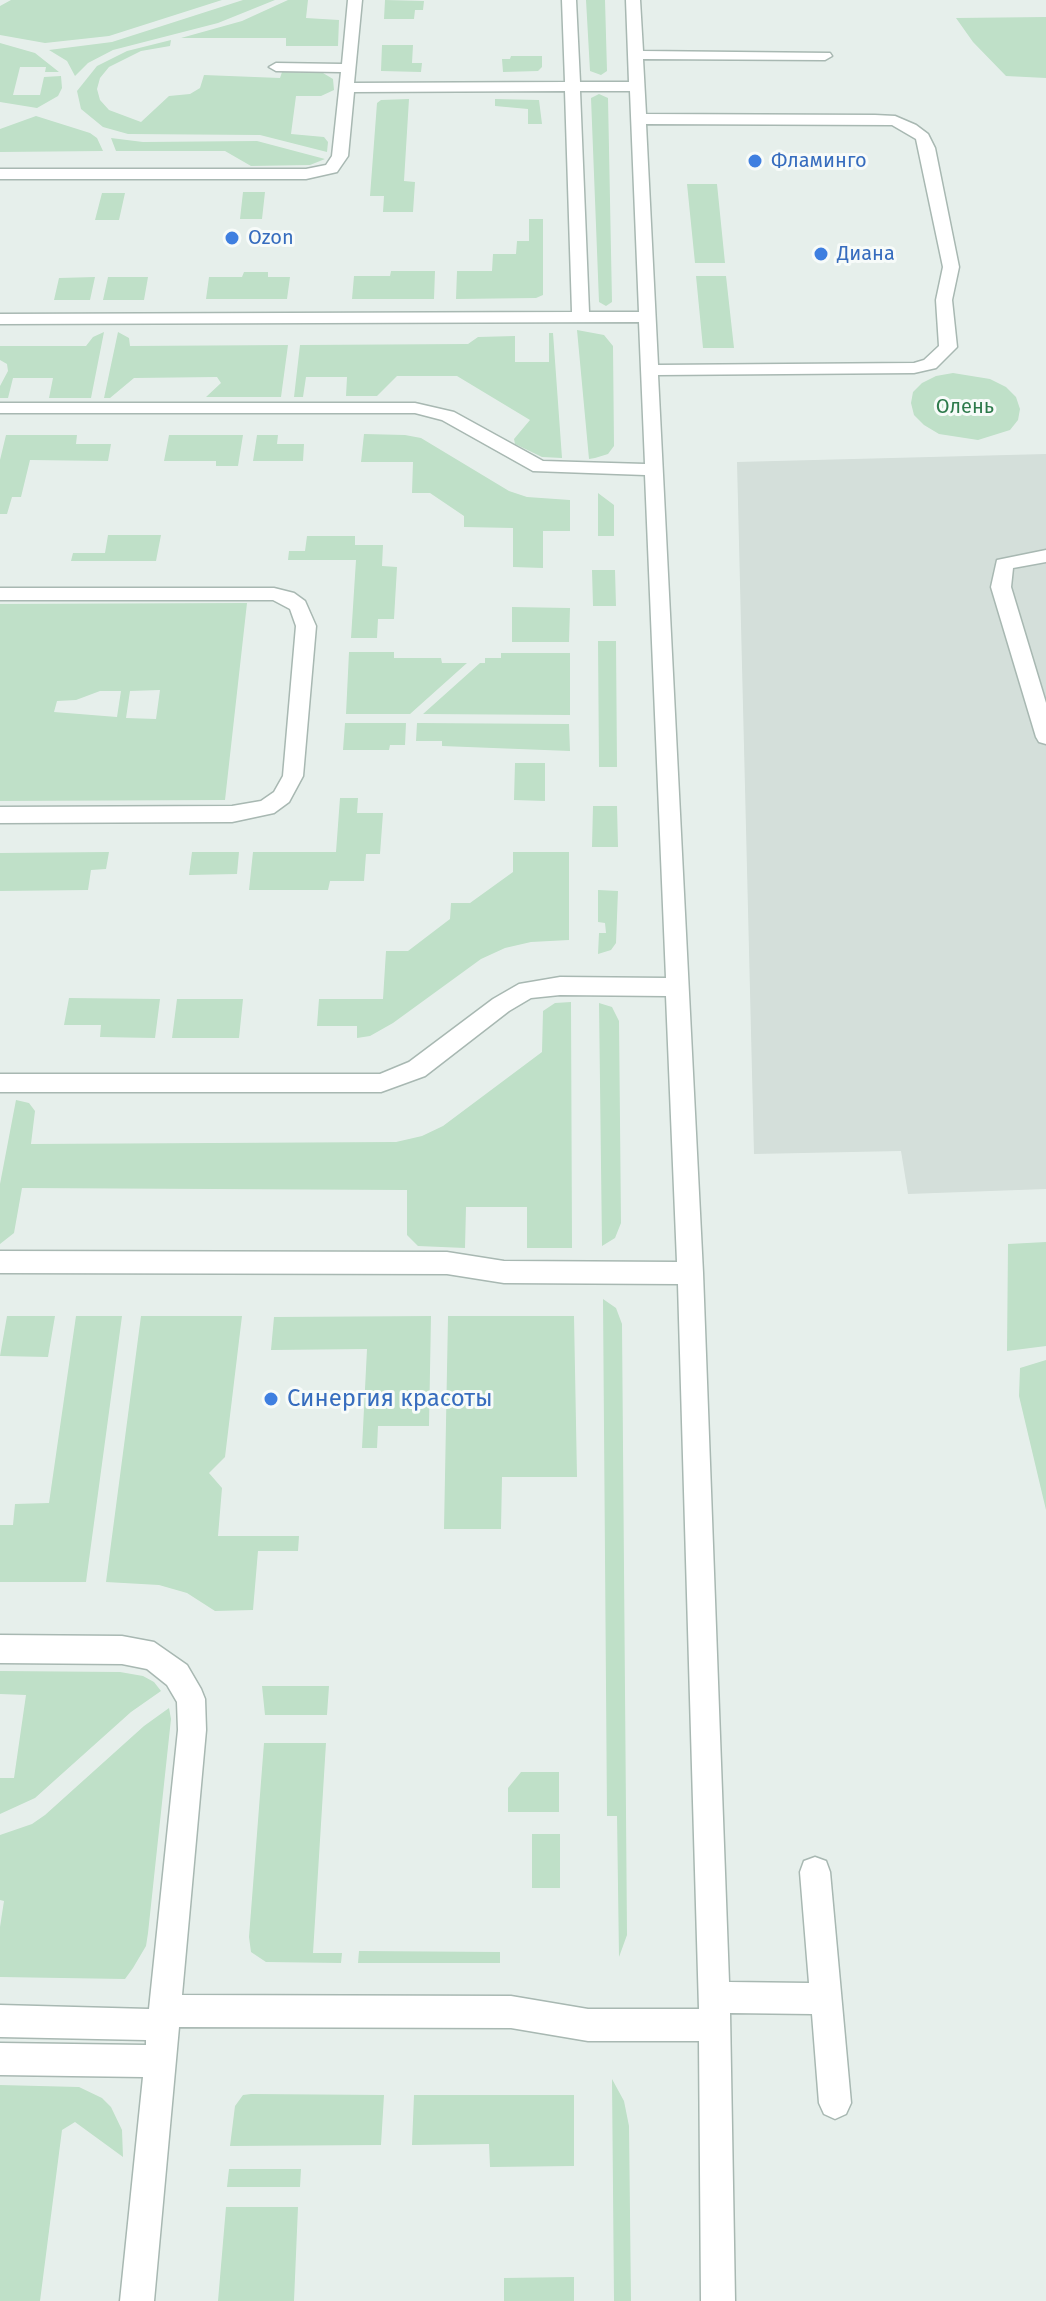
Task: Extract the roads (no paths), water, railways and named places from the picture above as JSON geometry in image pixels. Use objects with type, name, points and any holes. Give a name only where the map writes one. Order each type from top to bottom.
[{"type":"lane","points":[[0,174],[327,171],[335,166],[340,156],[355,0]]},
{"type":"lane","points":[[569,0],[581,317]]},
{"type":"lane","points":[[633,0],[690,1273],[714,2011],[718,2301]]},
{"type":"lane","points":[[636,55],[825,56]]},
{"type":"lane","points":[[277,62],[348,63]]},
{"type":"lane","points":[[346,88],[637,86]]},
{"type":"lane","points":[[638,119],[875,120],[895,121],[911,128],[923,137],[927,148],[951,267],[944,300],[948,347],[930,364],[914,368],[649,370]]},
{"type":"lane","points":[[0,319],[647,317]]},
{"type":"lane","points":[[0,408],[415,408],[448,416],[539,467],[653,470]]},
{"type":"lane","points":[[1046,556],[1004,564],[1001,587],[1046,737]]},
{"type":"lane","points":[[0,594],[274,594],[293,602],[303,612],[306,626],[293,776],[282,797],[267,808],[232,814],[0,815]]},
{"type":"lane","points":[[0,1083],[381,1083],[417,1069],[501,1005],[527,990],[542,987],[676,987]]},
{"type":"lane","points":[[0,1262],[447,1263],[504,1272],[690,1273]]},
{"type":"lane","points":[[0,1649],[138,1652],[166,1664],[177,1675],[191,1699],[192,1730],[137,2301]]},
{"type":"lane","points":[[815,1872],[835,2103]]},
{"type":"lane","points":[[0,2021],[511,2012],[588,2025],[826,1999]]},
{"type":"lane","points":[[0,2059],[160,2061]]},
{"type":"place","name":"Фламинго","points":[[755,161]]},
{"type":"place","name":"Ozon","points":[[232,238]]},
{"type":"place","name":"Диана","points":[[821,254]]},
{"type":"place","name":"Синергия красоты","points":[[271,1399]]},
{"type":"park label","name":"Олень","points":[[965,407]]}]
